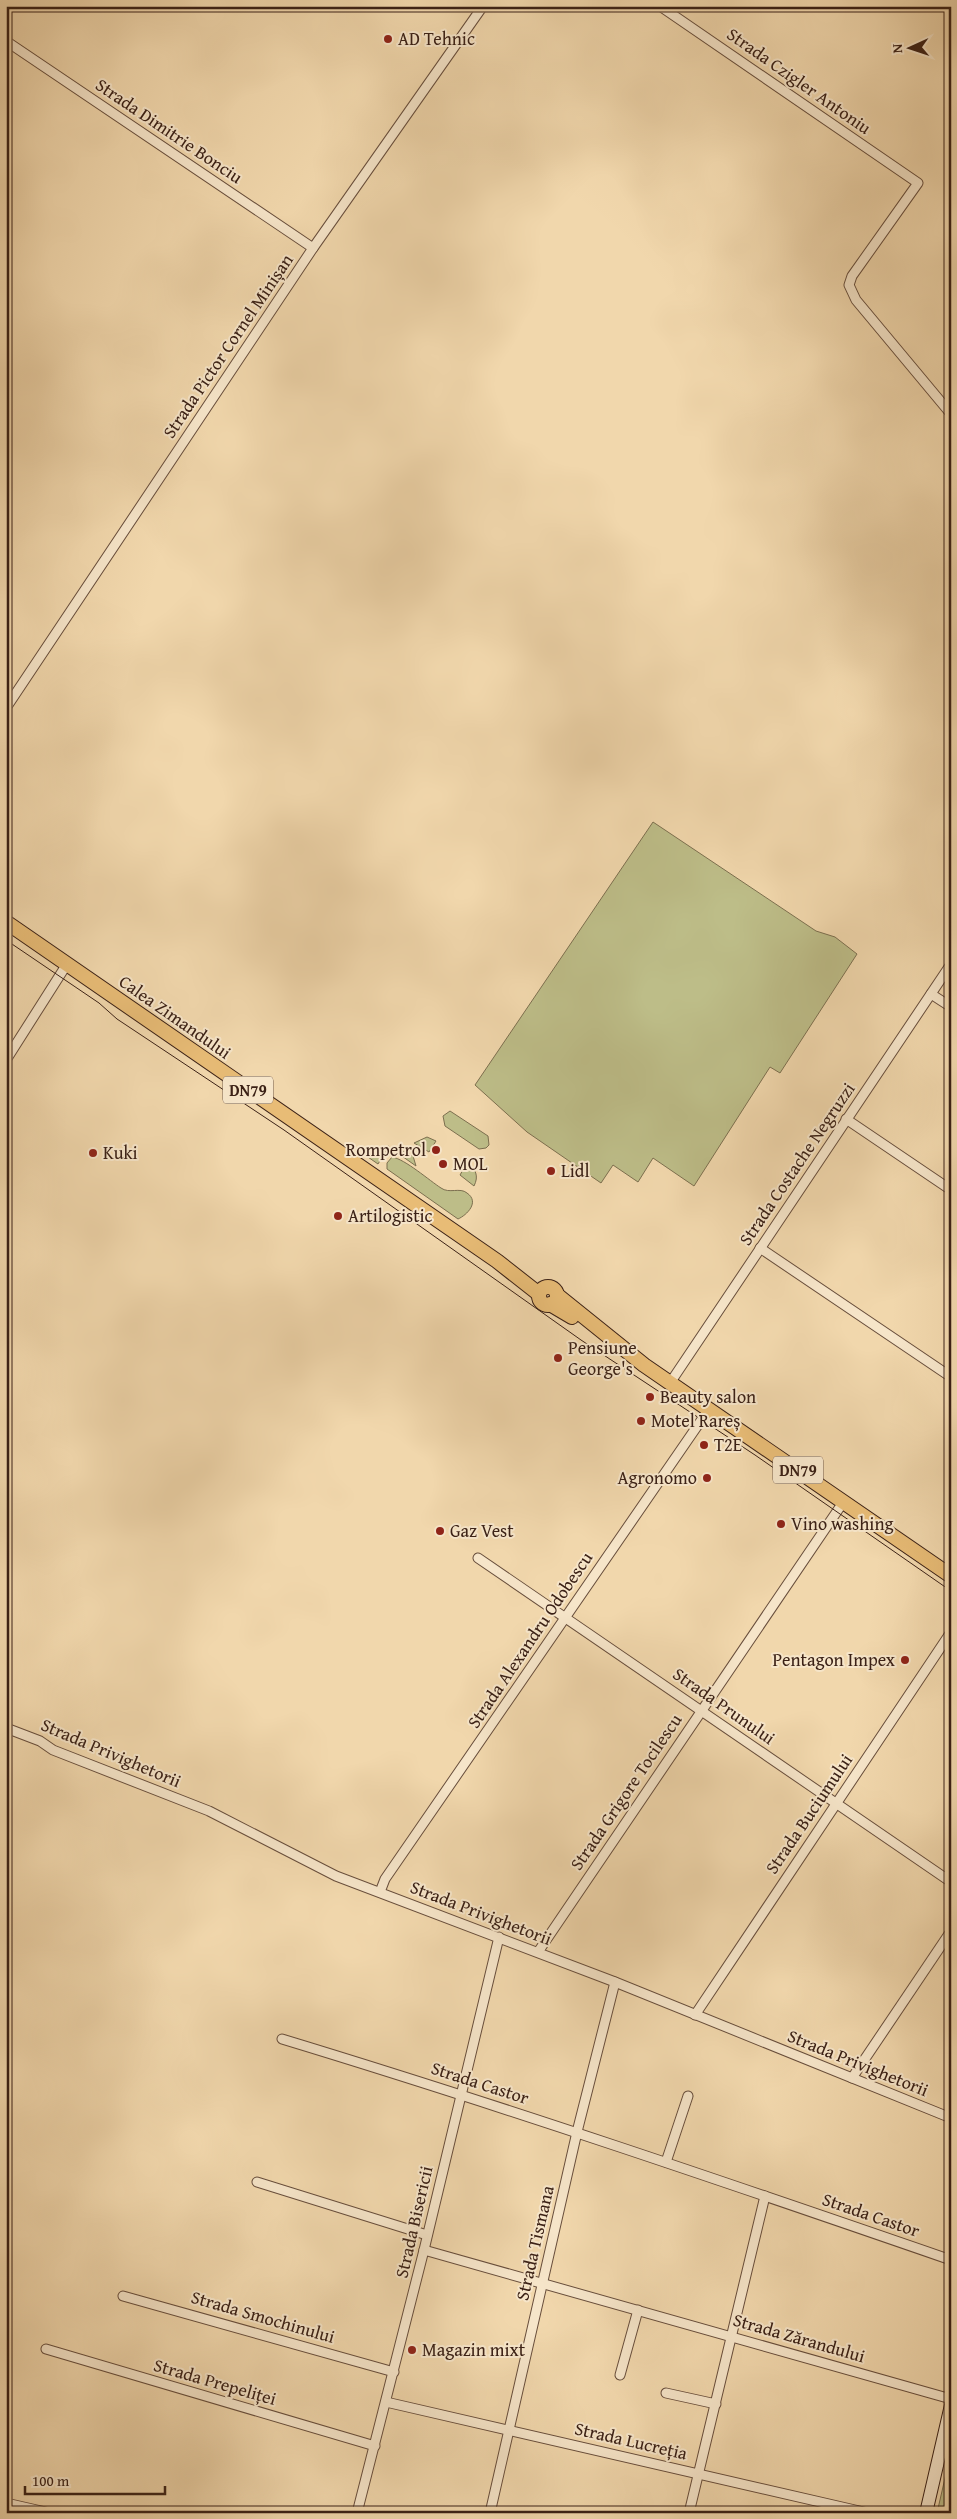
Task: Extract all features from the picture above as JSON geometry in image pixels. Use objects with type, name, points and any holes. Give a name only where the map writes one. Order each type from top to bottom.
[{"type":"main road","name":"Calea Zimandului","points":[[6,922],[542,1291],[542,1302],[554,1300],[670,1383]]},
{"type":"main road","name":"DN79","points":[[670,1383],[951,1576]]},
{"type":"street","name":"Strada Pictor Cornel Minișan","points":[[6,708],[314,248],[483,6]]},
{"type":"street","name":"Strada Czigler Antoniu","points":[[660,6],[918,183],[852,276],[849,285],[856,300],[951,414]]},
{"type":"street","name":"Strada Dimitrie Bonciu","points":[[6,41],[314,248]]},
{"type":"street","points":[[6,1060],[67,964]]},
{"type":"street","name":"Strada Costache Negruzzi","points":[[670,1383],[951,964]]},
{"type":"street","points":[[931,994],[951,1007]]},
{"type":"street","points":[[846,1118],[951,1190]]},
{"type":"street","points":[[760,1248],[951,1377]]},
{"type":"street","name":"Strada Alexandru Odobescu","points":[[380,1892],[385,1879],[709,1409]]},
{"type":"street","name":"Strada Grigore Tocilescu","points":[[538,1952],[844,1501]]},
{"type":"street","name":"Strada Prunului","points":[[478,1558],[951,1882]]},
{"type":"street","name":"Strada Buciumului","points":[[695,2015],[951,1632]]},
{"type":"street","name":"Strada Privighetorii","points":[[6,1728],[40,1740],[62,1753],[209,1811],[336,1876],[615,1982],[951,2118]]},
{"type":"street","points":[[852,2078],[951,1931]]},
{"type":"street","name":"Strada Bisericii","points":[[357,2513],[394,2372],[499,1937]]},
{"type":"street","name":"Strada Tismana","points":[[490,2513],[577,2132],[615,1982]]},
{"type":"street","name":"Strada Castor","points":[[282,2039],[460,2093],[951,2260]]},
{"type":"street","points":[[666,2162],[688,2096]]},
{"type":"street","points":[[257,2182],[427,2235]]},
{"type":"street","points":[[689,2513],[765,2196]]},
{"type":"street","name":"Strada Zărandului","points":[[424,2250],[951,2399]]},
{"type":"street","name":"Strada Smochinului","points":[[123,2296],[394,2372]]},
{"type":"street","points":[[620,2375],[638,2310]]},
{"type":"street","name":"Strada Prepeliței","points":[[46,2349],[375,2446]]},
{"type":"street","points":[[666,2393],[716,2404]]},
{"type":"street","name":"Strada Lucreția","points":[[386,2402],[868,2513]]},
{"type":"street","points":[[926,2513],[951,2405]]},
{"type":"street","points":[[6,2503],[24,2510],[50,2513]]},
{"type":"green space","points":[[653,822],[816,931],[835,937],[857,954],[780,1073],[770,1067],[694,1186],[653,1158],[638,1182],[613,1165],[601,1183],[527,1132],[475,1085]]},
{"type":"green space","points":[[450,1111],[488,1136],[489,1145],[486,1148],[479,1149],[445,1126],[443,1116]]},
{"type":"green space","points":[[427,1137],[436,1141],[429,1152],[414,1143]]},
{"type":"green space","points":[[389,1146],[378,1164],[365,1155]]},
{"type":"green space","points":[[404,1151],[413,1156],[416,1166],[399,1154]]},
{"type":"green space","points":[[392,1157],[410,1166],[444,1190],[464,1191],[471,1197],[471,1208],[458,1219],[387,1169],[387,1163]]},
{"type":"green space","points":[[467,1163],[476,1173],[474,1186],[460,1175]]},
{"type":"green space","points":[[948,2465],[951,2466],[951,2513],[937,2513]]},
{"type":"tram line","points":[[6,940],[99,1003],[117,1019],[284,1130],[581,1340],[755,1455],[951,1591]]},
{"type":"place","name":"AD Tehnic","points":[[388,39]]},
{"type":"place","name":"Rompetrol","points":[[436,1150]]},
{"type":"place","name":"Kuki","points":[[93,1153]]},
{"type":"place","name":"MOL","points":[[443,1164]]},
{"type":"place","name":"Lidl","points":[[551,1171]]},
{"type":"place","name":"Artilogistic","points":[[338,1216]]},
{"type":"place","name":"Pensiune George's","points":[[558,1358]]},
{"type":"place","name":"Beauty salon","points":[[650,1397]]},
{"type":"place","name":"Motel Rareș","points":[[641,1421]]},
{"type":"place","name":"T2E","points":[[704,1445]]},
{"type":"place","name":"Agronomo","points":[[707,1478]]},
{"type":"place","name":"Vino washing","points":[[781,1524]]},
{"type":"place","name":"Gaz Vest","points":[[440,1531]]},
{"type":"place","name":"Pentagon Impex","points":[[905,1660]]},
{"type":"place","name":"Magazin mixt","points":[[412,2350]]}]
